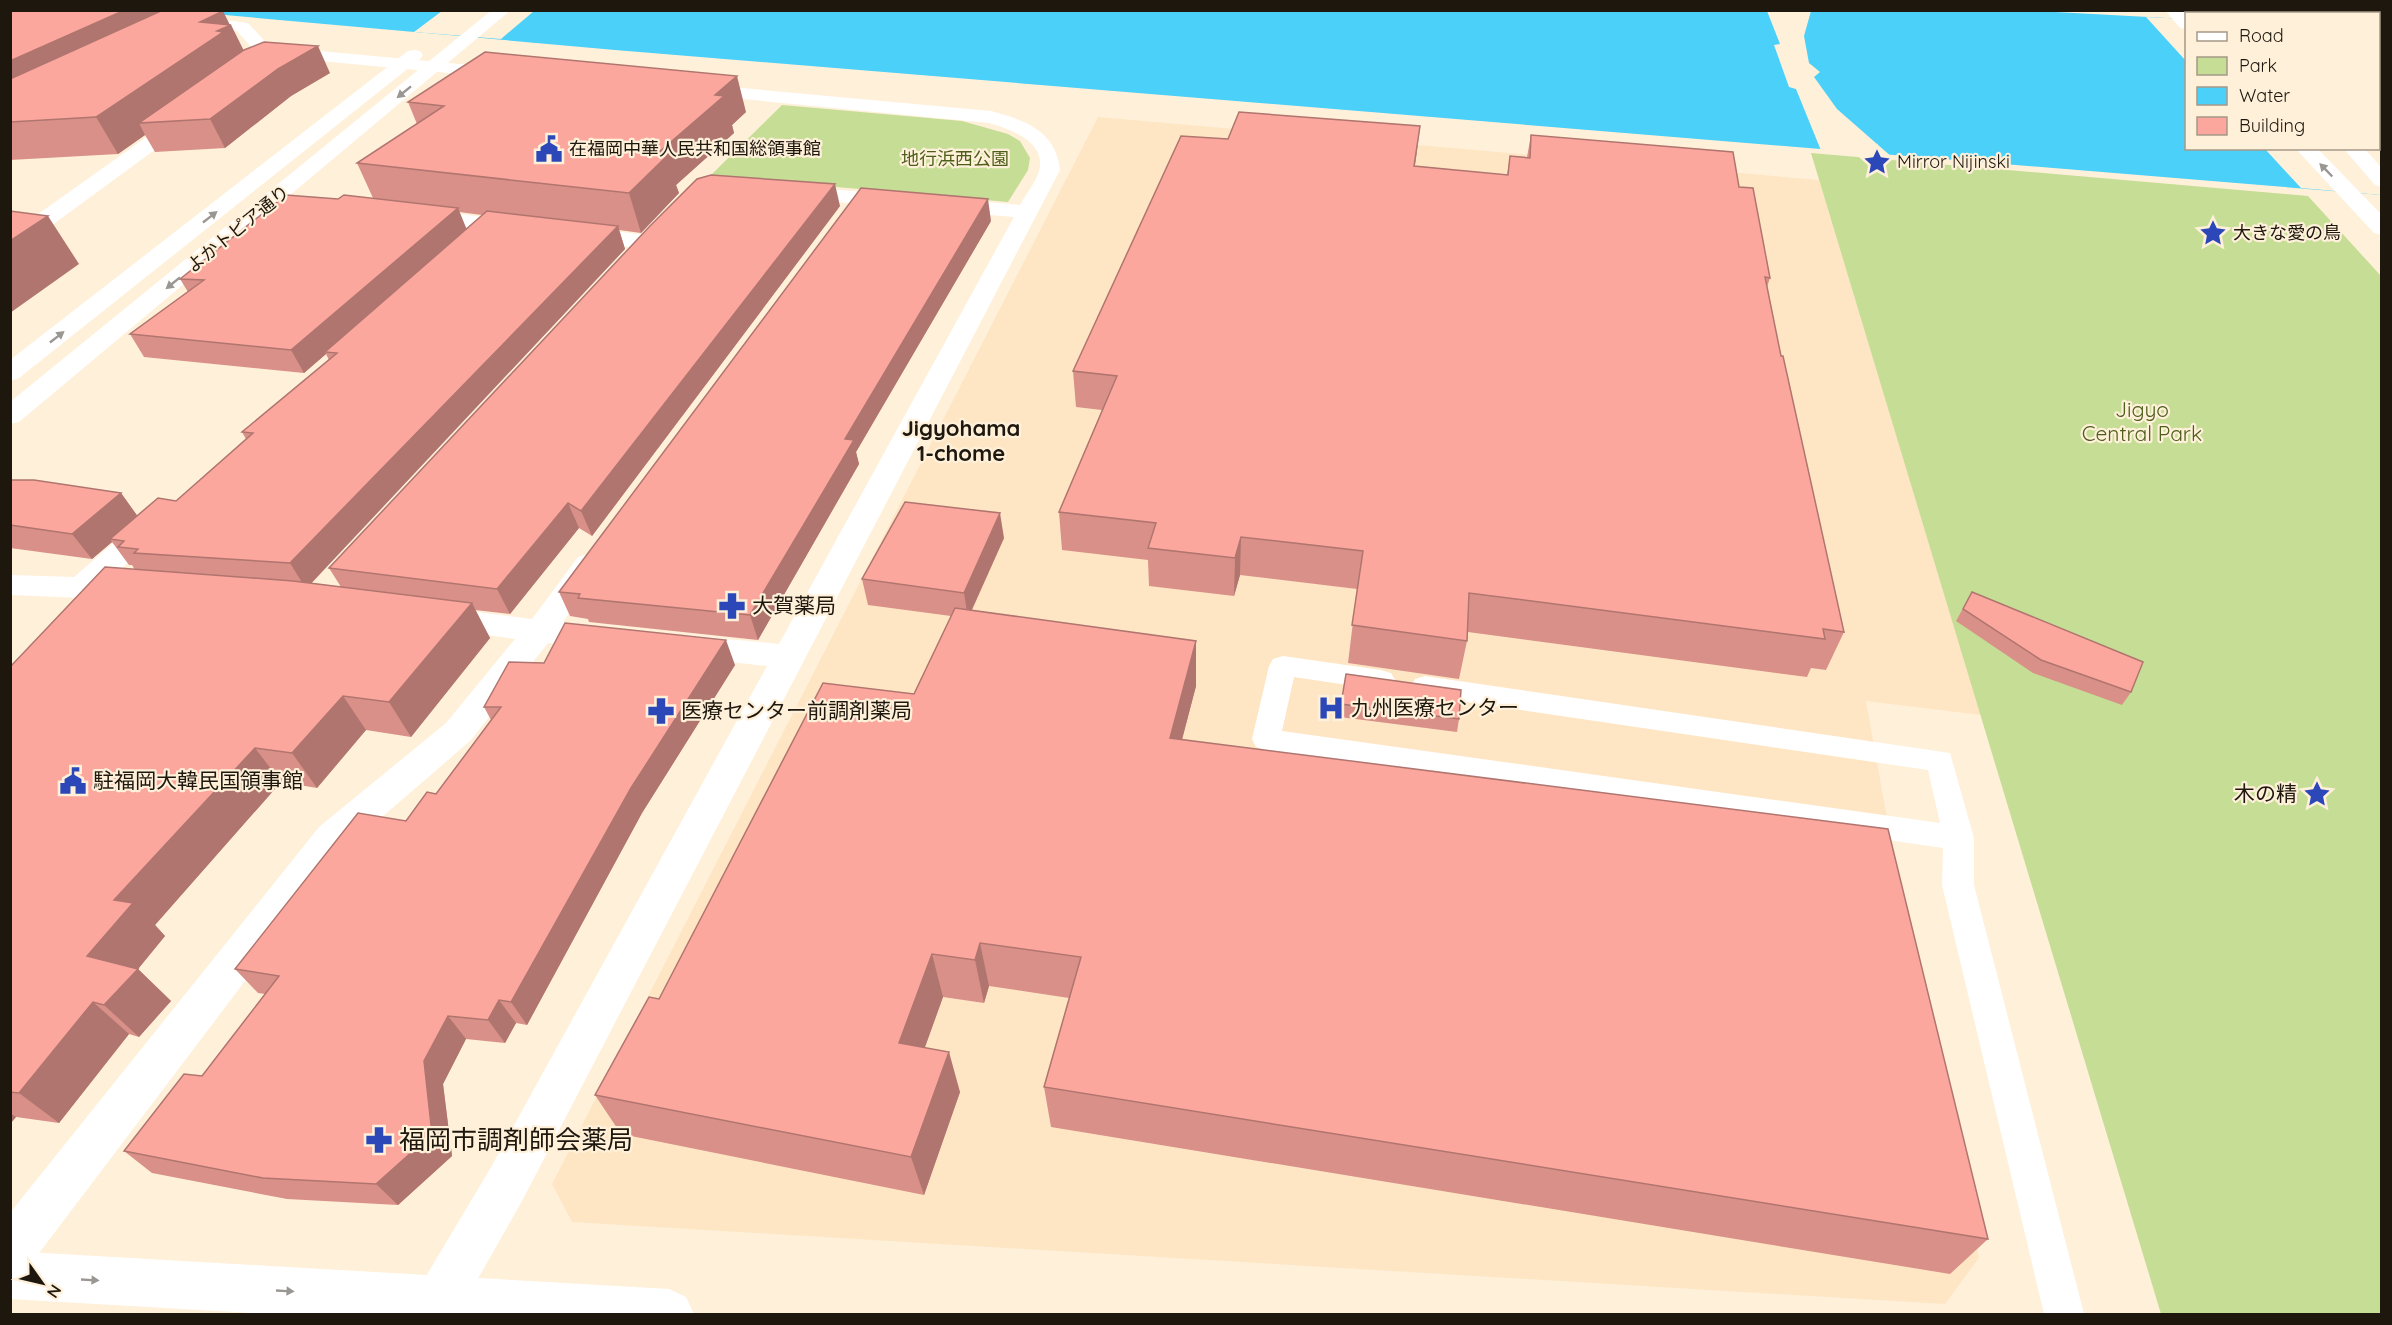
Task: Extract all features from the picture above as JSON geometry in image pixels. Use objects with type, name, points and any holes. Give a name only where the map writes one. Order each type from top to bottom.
[{"type":"street","name":"よかトピア通り","points":[[10,416],[274,199],[432,55],[465,41],[504,10]]},
{"type":"street","points":[[166,18],[242,27],[266,65],[309,55],[403,64],[432,55],[525,75]]},
{"type":"street","points":[[180,37],[211,22]]},
{"type":"street","name":"よかトピア通り","points":[[10,373],[403,64]]},
{"type":"street","points":[[440,1300],[471,1241],[506,1185],[1050,170],[1050,156],[1038,138],[1006,122],[969,113],[677,88]]},
{"type":"street","points":[[10,245],[202,106]]},
{"type":"street","points":[[2307,150],[2375,221]]},
{"type":"street","points":[[2355,150],[2382,181]]},
{"type":"street","points":[[769,190],[852,208],[1028,212]]},
{"type":"street","points":[[274,199],[309,203]]},
{"type":"street","points":[[399,214],[551,231],[656,233],[607,286]]},
{"type":"street","points":[[463,248],[489,225]]},
{"type":"street","points":[[83,586],[171,508]]},
{"type":"street","points":[[10,1252],[332,838],[458,732],[540,631],[604,544]]},
{"type":"street","points":[[10,585],[83,586],[153,591]]},
{"type":"street","points":[[410,614],[540,631],[789,657]]},
{"type":"street","points":[[10,1275],[669,1314]]},
{"type":"lane","points":[[1959,838],[1266,739],[1283,666],[1940,761],[1959,838],[1958,885],[2064,1314]]},
{"type":"shaded area","name":"九州医療センター","points":[[1098,117],[1819,180],[1981,715],[1866,701],[1897,874],[1979,1258],[1945,1304],[572,1222],[552,1184]]},
{"type":"green space","name":"地行浜西公園","points":[[782,105],[962,121],[1008,134],[1020,141],[1030,158],[1028,170],[1008,202],[710,176]]},
{"type":"green space","name":"Jigyo Central Park","points":[[1811,153],[2308,196],[2381,276],[2381,1314],[2161,1314]]},
{"type":"water","points":[[2016,10],[2185,19],[2185,150],[2380,150],[2380,28],[2381,195],[615,50],[180,11]]},
{"type":"pier","points":[[442,11],[534,11],[501,39],[414,32]]},
{"type":"pier","points":[[1767,11],[1811,11],[1804,36],[1809,63],[1820,72],[1814,77],[1837,109],[1893,158],[1822,153],[1796,89],[1789,87],[1774,45],[1780,44]]},
{"type":"pier","points":[[2146,17],[2185,19],[2185,60]]},
{"type":"pier","points":[[2380,130],[2381,195],[2301,188],[2266,150],[2380,150]]},
{"type":"building","points":[[10,10],[125,10],[10,61]]},
{"type":"building","points":[[163,10],[223,11],[200,22],[231,25],[217,31],[223,32],[96,117],[10,122],[10,79]]},
{"type":"building","points":[[264,42],[318,46],[278,69],[210,119],[139,123],[244,50]]},
{"type":"building","name":"在福岡中華人民共和国総領事館","points":[[485,52],[737,76],[715,95],[724,96],[657,154],[668,155],[629,193],[357,163],[444,106],[408,102]]},
{"type":"building","points":[[1239,112],[1420,126],[1414,166],[1508,175],[1510,156],[1530,158],[1531,135],[1733,152],[1739,187],[1753,188],[1770,278],[1765,277],[1781,356],[1783,356],[1844,632],[1823,629],[1825,639],[1469,593],[1467,641],[1352,625],[1363,551],[1241,537],[1235,558],[1148,548],[1156,523],[1059,512],[1117,376],[1073,371],[1181,136],[1228,139]]},
{"type":"building","points":[[711,175],[835,184],[581,511],[568,503],[497,589],[329,568],[650,226],[697,179]]},
{"type":"building","points":[[861,188],[988,199],[845,439],[854,440],[750,615],[578,598],[580,594],[559,592]]},
{"type":"building","points":[[286,195],[338,199],[344,195],[458,208],[291,350],[130,334],[204,280],[180,279]]},
{"type":"building","points":[[10,211],[48,216],[10,241]]},
{"type":"building","points":[[487,211],[618,226],[290,563],[134,553],[138,549],[118,547],[124,541],[110,539],[158,498],[176,501],[253,433],[242,432],[337,353],[325,352]]},
{"type":"building","points":[[10,480],[34,480],[121,493],[72,534],[10,525]]},
{"type":"building","points":[[905,502],[1000,513],[964,593],[862,579]]},
{"type":"building","points":[[105,567],[293,581],[472,603],[389,702],[343,696],[292,753],[255,748],[114,900],[133,903],[87,956],[138,969],[104,1005],[93,1002],[19,1093],[10,1092],[10,667]]},
{"type":"building","points":[[1972,592],[2143,662],[2131,692],[2041,660],[1963,609]]},
{"type":"building","points":[[955,608],[1196,641],[1170,738],[1888,829],[1988,1239],[1044,1087],[1081,957],[980,943],[975,960],[932,954],[899,1043],[949,1052],[911,1157],[595,1095],[649,997],[659,999],[823,683],[914,694]]},
{"type":"building","points":[[565,623],[726,640],[631,788],[511,1002],[499,1000],[488,1020],[448,1016],[424,1061],[432,1134],[376,1184],[263,1178],[124,1151],[184,1074],[202,1076],[279,976],[235,969],[358,813],[406,821],[427,792],[436,794],[501,707],[484,707],[509,662],[544,663]]},
{"type":"building","points":[[1346,674],[1461,690],[1459,719],[1341,704]]},
{"type":"place","name":"在福岡中華人民共和国総領事館","points":[[549,149]]},
{"type":"place","name":"Mirror Nijinski","points":[[1877,162]]},
{"type":"place","name":"大きな愛の鳥","points":[[2213,233]]},
{"type":"place","name":"大賀薬局","points":[[732,606]]},
{"type":"place","name":"九州医療センター","points":[[1331,708]]},
{"type":"place","name":"医療センター前調剤薬局","points":[[661,711]]},
{"type":"place","name":"駐福岡大韓民国領事館","points":[[73,781]]},
{"type":"place","name":"木の精","points":[[2317,794]]},
{"type":"place","name":"福岡市調剤師会薬局","points":[[379,1140]]},
{"type":"district","name":"Jigyohama 1-chome","points":[[961,440]]}]
